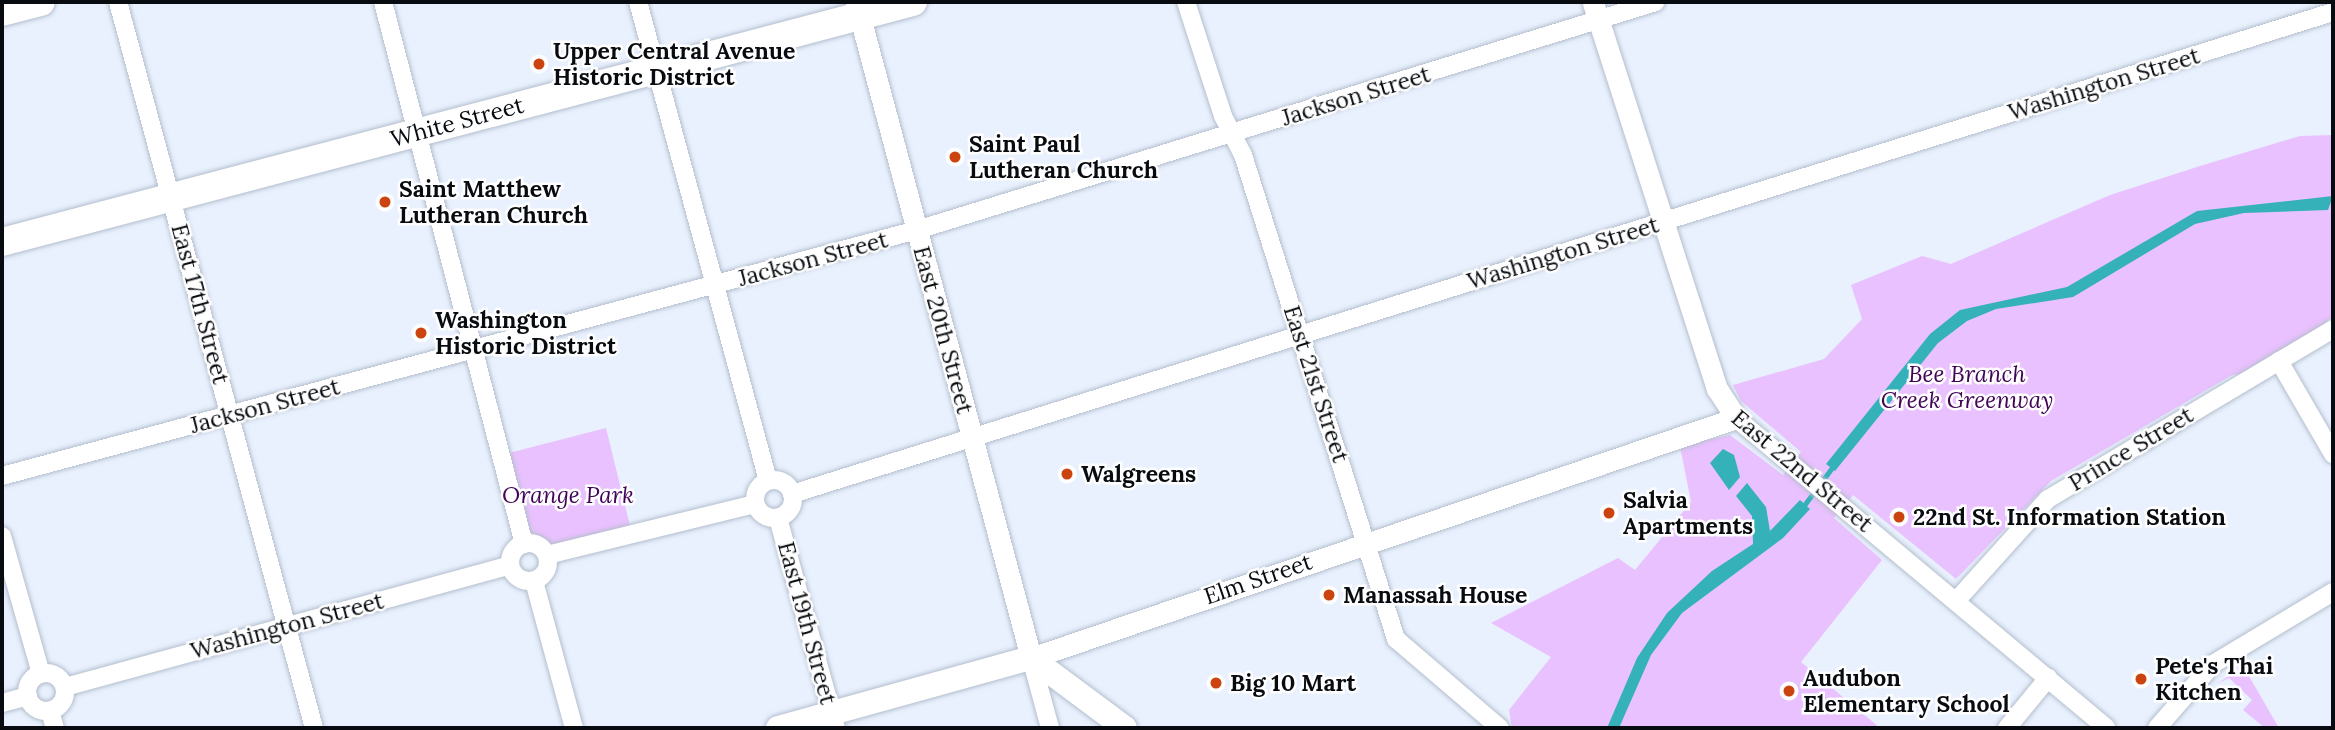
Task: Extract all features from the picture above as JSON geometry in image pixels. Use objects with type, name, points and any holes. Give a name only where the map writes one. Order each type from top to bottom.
[{"type":"main road","points":[[2,12],[41,2]]},
{"type":"main road","name":"White Street","points":[[2,242],[657,70],[858,9],[913,2]]},
{"type":"main road","points":[[1031,658],[1125,728]]},
{"type":"main road","name":"Elm Street","points":[[778,728],[834,721],[1031,658]]},
{"type":"street","name":"East 17th Street","points":[[118,2],[314,728]]},
{"type":"street","points":[[383,2],[524,544],[547,555],[755,504]]},
{"type":"street","points":[[638,2],[768,480]]},
{"type":"street","name":"East 21st Street","points":[[1186,2],[1300,335],[1396,639],[1500,728]]},
{"type":"street","name":"Jackson Street","points":[[2,475],[916,230],[1233,134],[1596,11],[1656,2]]},
{"type":"street","name":"East 20th Street","points":[[858,9],[1031,658]]},
{"type":"street","name":"East 22nd Street","points":[[1596,11],[1717,389],[1736,418],[2107,728]]},
{"type":"street","name":"Washington Street","points":[[793,494],[2333,12]]},
{"type":"street","name":"Prince Street","points":[[1956,601],[2048,499],[2333,329]]},
{"type":"street","points":[[2279,361],[2333,454]]},
{"type":"street","name":"Elm Street","points":[[1031,658],[1736,418]]},
{"type":"street","points":[[768,480],[786,484],[793,494],[792,506],[778,518],[766,517],[755,504],[757,489],[768,480]]},
{"type":"street","name":"East 19th Street","points":[[778,518],[834,721]]},
{"type":"street","points":[[2,536],[41,674]]},
{"type":"street","points":[[524,544],[513,552],[510,565],[518,579],[534,581],[546,571],[547,555]]},
{"type":"street","name":"Washington Street","points":[[65,687],[510,565]]},
{"type":"street","points":[[534,581],[574,728]]},
{"type":"street","points":[[2157,728],[2213,664],[2333,592]]},
{"type":"street","points":[[1031,658],[1050,728]]},
{"type":"street","points":[[41,674],[53,674],[65,687],[62,702],[52,719],[38,709],[28,696],[31,680],[41,674]]},
{"type":"street","points":[[2007,728],[2048,678]]},
{"type":"street","points":[[2,703],[28,696]]},
{"type":"green space","name":"Bee Branch Creek Greenway","points":[[2333,135],[2333,316],[2292,353],[2262,371],[2232,375],[2051,481],[1956,579],[1853,495],[1834,518],[1882,560],[1801,662],[1880,728],[1512,728],[1509,710],[1551,657],[1491,623],[1618,558],[1635,570],[1691,502],[1680,446],[1730,435],[1783,475],[1801,452],[1741,401],[1733,385],[1824,359],[1862,319],[1851,285],[1922,256],[1951,264],[2110,195],[2200,166],[2300,136]]},
{"type":"green space","name":"Orange Park","points":[[606,428],[632,534],[543,550],[531,543],[501,455]]},
{"type":"green space","points":[[2250,661],[2246,671],[2279,728],[2265,728],[2243,710],[2252,700],[2229,678],[2217,684]]},
{"type":"water","points":[[2333,196],[2328,210],[2244,213],[2195,224],[2073,297],[1996,309],[1967,321],[1938,343],[1835,471],[1826,464],[1930,334],[1960,310],[2067,287],[2197,211]]},
{"type":"water","points":[[1723,449],[1734,455],[1740,477],[1729,490],[1710,463]]},
{"type":"water","points":[[1747,483],[1766,507],[1770,531],[1800,500],[1810,509],[1783,538],[1682,613],[1651,655],[1619,728],[1607,728],[1637,658],[1667,613],[1712,571],[1753,544],[1752,516],[1736,496]]},
{"type":"waterway","points":[[1802,508],[1836,462]]},
{"type":"place","name":"Upper Central Avenue Historic District","points":[[539,64]]},
{"type":"place","name":"Saint Paul Lutheran Church","points":[[955,157]]},
{"type":"place","name":"Saint Matthew Lutheran Church","points":[[385,202]]},
{"type":"place","name":"Washington Historic District","points":[[421,333]]},
{"type":"place","name":"Walgreens","points":[[1067,474]]},
{"type":"place","name":"Salvia Apartments","points":[[1609,513]]},
{"type":"place","name":"22nd St. Information Station","points":[[1899,517]]},
{"type":"place","name":"Manassah House","points":[[1329,595]]},
{"type":"place","name":"Pete's Thai Kitchen","points":[[2141,679]]},
{"type":"place","name":"Big 10 Mart","points":[[1216,683]]},
{"type":"place","name":"Audubon Elementary School","points":[[1789,691]]}]
